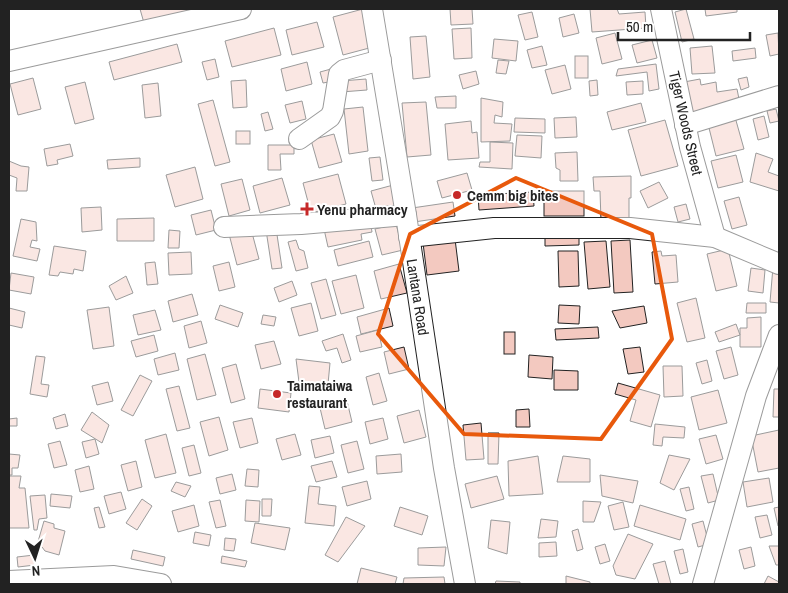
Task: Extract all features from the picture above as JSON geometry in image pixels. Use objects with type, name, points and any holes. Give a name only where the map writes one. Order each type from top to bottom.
[{"type":"street","points":[[9,61],[241,9]]},
{"type":"street","name":"Lantana Road","points":[[372,9],[406,215],[444,468],[465,584]]},
{"type":"street","name":"Tiger Woods Street","points":[[661,9],[685,125],[715,237]]},
{"type":"street","points":[[299,139],[330,117],[333,110],[339,74],[344,70],[381,60]]},
{"type":"street","points":[[685,125],[779,96]]},
{"type":"street","points":[[224,227],[301,224],[406,215]]},
{"type":"street","points":[[409,237],[494,228],[630,228],[715,237],[779,264]]},
{"type":"street","points":[[703,584],[756,396],[779,336]]},
{"type":"street","points":[[9,581],[114,576],[161,584]]},
{"type":"highlighted area","points":[[516,178],[652,234],[672,339],[601,439],[464,434],[378,334],[410,234]]},
{"type":"building","points":[[140,9],[200,9],[144,23]]},
{"type":"building","points":[[363,9],[373,47],[343,55],[333,17]]},
{"type":"building","points":[[450,9],[472,9],[473,24],[451,25]]},
{"type":"building","points":[[590,9],[617,9],[619,14],[645,12],[646,28],[592,32]]},
{"type":"building","points":[[686,9],[694,39],[682,42],[675,12]]},
{"type":"building","points":[[705,9],[737,9],[737,12],[706,16]]},
{"type":"building","points":[[532,12],[538,37],[525,40],[518,15]]},
{"type":"building","points":[[574,14],[579,33],[563,37],[559,18]]},
{"type":"building","points":[[317,22],[324,47],[292,55],[286,30]]},
{"type":"building","points":[[274,28],[281,55],[232,67],[225,41]]},
{"type":"building","points":[[471,28],[472,58],[454,59],[452,29]]},
{"type":"building","points":[[615,33],[622,59],[602,64],[596,38]]},
{"type":"building","points":[[778,33],[779,54],[770,56],[766,35]]},
{"type":"building","points":[[426,36],[430,77],[413,79],[410,37]]},
{"type":"building","points":[[494,39],[518,41],[516,61],[492,58]]},
{"type":"building","points":[[652,40],[657,58],[637,63],[632,45]]},
{"type":"building","points":[[177,44],[182,62],[114,80],[109,62]]},
{"type":"building","points":[[542,46],[547,65],[532,68],[527,50]]},
{"type":"building","points":[[712,46],[715,73],[692,74],[690,48]]},
{"type":"building","points":[[755,48],[756,58],[733,61],[732,51]]},
{"type":"building","points":[[575,56],[588,56],[588,78],[575,78]]},
{"type":"building","points":[[215,59],[219,77],[207,80],[202,62]]},
{"type":"building","points":[[498,60],[509,61],[506,74],[496,73]]},
{"type":"building","points":[[307,62],[312,84],[286,91],[281,69]]},
{"type":"building","points":[[656,64],[659,89],[649,91],[647,72],[616,76],[618,69]]},
{"type":"building","points":[[565,65],[571,89],[552,94],[545,70]]},
{"type":"building","points":[[331,69],[334,81],[323,83],[320,72]]},
{"type":"building","points":[[476,71],[479,84],[463,89],[459,75]]},
{"type":"building","points":[[747,77],[749,87],[741,90],[738,79]]},
{"type":"building","points":[[33,78],[41,109],[18,115],[10,84]]},
{"type":"building","points":[[366,79],[367,90],[341,92],[341,81]]},
{"type":"building","points":[[700,79],[701,85],[716,82],[717,92],[737,89],[740,104],[690,113],[684,82]]},
{"type":"building","points":[[246,80],[247,107],[233,108],[231,81]]},
{"type":"building","points":[[597,80],[598,95],[590,96],[589,81]]},
{"type":"building","points":[[643,81],[643,94],[627,95],[626,82]]},
{"type":"building","points":[[85,82],[94,119],[75,124],[65,87]]},
{"type":"building","points":[[158,83],[161,116],[145,118],[142,85]]},
{"type":"building","points":[[456,96],[456,108],[437,108],[435,97]]},
{"type":"building","points":[[481,98],[503,102],[502,117],[495,115],[494,123],[512,124],[510,141],[481,142]]},
{"type":"building","points":[[213,100],[230,162],[215,166],[198,104]]},
{"type":"building","points":[[302,101],[306,119],[290,123],[285,105]]},
{"type":"building","points":[[426,102],[431,155],[407,157],[402,103]]},
{"type":"building","points":[[641,103],[646,122],[612,130],[607,112]]},
{"type":"building","points":[[363,107],[368,151],[349,154],[344,109]]},
{"type":"building","points":[[776,109],[779,121],[770,123],[767,111]]},
{"type":"building","points":[[268,112],[273,129],[265,131],[261,114]]},
{"type":"building","points":[[764,116],[769,137],[758,140],[753,119]]},
{"type":"building","points":[[576,117],[577,137],[555,138],[554,118]]},
{"type":"building","points":[[735,117],[744,149],[716,156],[708,124]]},
{"type":"building","points":[[515,118],[545,119],[545,133],[514,132]]},
{"type":"building","points":[[665,120],[678,166],[641,176],[628,130]]},
{"type":"building","points":[[471,121],[472,133],[477,132],[479,158],[448,160],[445,124]]},
{"type":"building","points":[[236,131],[250,131],[250,144],[236,144]]},
{"type":"building","points":[[334,134],[342,162],[319,168],[311,140]]},
{"type":"building","points":[[517,135],[542,136],[541,158],[515,156]]},
{"type":"building","points":[[490,142],[513,143],[512,169],[479,167],[480,162],[490,162]]},
{"type":"building","points":[[70,144],[73,156],[57,160],[58,164],[47,166],[44,149]]},
{"type":"building","points":[[268,145],[294,145],[294,154],[280,154],[281,170],[268,170]]},
{"type":"building","points":[[577,152],[578,181],[560,181],[560,170],[556,168],[555,153]]},
{"type":"building","points":[[756,153],[773,159],[768,172],[779,176],[779,191],[750,182]]},
{"type":"building","points":[[736,155],[743,182],[718,188],[711,161]]},
{"type":"building","points":[[380,157],[383,180],[372,181],[369,158]]},
{"type":"building","points":[[140,158],[140,167],[108,169],[107,160]]},
{"type":"building","points":[[9,161],[29,167],[27,191],[16,191],[17,178],[9,175]]},
{"type":"building","points":[[195,167],[203,199],[175,207],[166,175]]},
{"type":"building","points":[[467,173],[472,190],[442,198],[437,181]]},
{"type":"building","points":[[338,174],[346,204],[311,213],[303,183]]},
{"type":"building","points":[[631,176],[629,220],[601,221],[600,191],[594,191],[593,177]]},
{"type":"building","points":[[282,178],[290,205],[260,213],[253,186]]},
{"type":"building","points":[[242,179],[250,210],[229,216],[221,184]]},
{"type":"building","points":[[659,182],[668,198],[648,208],[640,191]]},
{"type":"building","points":[[397,184],[404,209],[378,216],[371,191]]},
{"type":"building","points":[[544,191],[584,191],[584,216],[544,216]]},
{"type":"building","points":[[533,192],[534,206],[479,210],[478,195]]},
{"type":"building","points":[[739,197],[747,225],[732,229],[724,201]]},
{"type":"building","points":[[453,202],[455,216],[414,222],[412,208]]},
{"type":"building","points":[[686,204],[690,219],[678,222],[674,207]]},
{"type":"building","points":[[101,207],[102,230],[82,232],[81,208]]},
{"type":"building","points":[[211,210],[216,230],[196,235],[191,215]]},
{"type":"building","points":[[154,218],[154,241],[117,241],[117,219]]},
{"type":"building","points":[[21,219],[36,222],[37,241],[32,240],[30,247],[40,249],[37,261],[13,256]]},
{"type":"building","points":[[370,220],[372,232],[361,234],[362,240],[328,247],[324,229]]},
{"type":"building","points":[[396,224],[403,250],[382,255],[375,229]]},
{"type":"building","points":[[276,228],[282,268],[272,269],[266,230]]},
{"type":"building","points":[[251,229],[259,259],[237,265],[229,234]]},
{"type":"building","points":[[169,230],[180,231],[179,248],[168,248]]},
{"type":"building","points":[[545,233],[579,233],[579,245],[545,246]]},
{"type":"building","points":[[455,239],[459,271],[427,275],[423,243]]},
{"type":"building","points":[[296,240],[299,249],[304,251],[308,268],[296,271],[288,242]]},
{"type":"building","points":[[630,240],[633,292],[614,293],[611,241]]},
{"type":"building","points":[[369,241],[373,257],[338,266],[334,250]]},
{"type":"building","points":[[606,241],[610,287],[588,289],[584,242]]},
{"type":"building","points":[[54,246],[86,251],[83,271],[74,269],[73,274],[60,272],[58,276],[49,275]]},
{"type":"building","points":[[728,249],[737,286],[716,291],[707,254]]},
{"type":"building","points":[[558,251],[578,251],[579,286],[559,287]]},
{"type":"building","points":[[661,251],[662,256],[676,255],[678,282],[655,284],[652,252]]},
{"type":"building","points":[[191,252],[192,274],[169,275],[168,253]]},
{"type":"building","points":[[155,262],[158,284],[147,285],[145,263]]},
{"type":"building","points":[[229,262],[235,287],[219,291],[213,266]]},
{"type":"building","points":[[399,264],[407,293],[381,299],[374,271]]},
{"type":"building","points":[[773,267],[779,267],[779,303],[770,302]]},
{"type":"building","points":[[751,268],[765,270],[763,293],[748,291]]},
{"type":"building","points":[[11,273],[34,277],[31,294],[9,290]]},
{"type":"building","points":[[356,275],[364,308],[341,314],[332,281]]},
{"type":"building","points":[[126,276],[133,293],[116,300],[109,286]]},
{"type":"building","points":[[326,279],[336,315],[321,319],[311,283]]},
{"type":"building","points":[[292,281],[297,295],[279,302],[274,288]]},
{"type":"building","points":[[192,294],[198,315],[173,322],[168,301]]},
{"type":"building","points":[[696,298],[705,338],[687,342],[677,303]]},
{"type":"building","points":[[311,303],[318,331],[299,336],[291,308]]},
{"type":"building","points":[[747,303],[766,303],[766,313],[746,313]]},
{"type":"building","points":[[220,305],[243,313],[238,327],[215,319]]},
{"type":"building","points":[[559,305],[580,306],[579,324],[558,323]]},
{"type":"building","points":[[644,306],[647,323],[620,328],[612,311]]},
{"type":"building","points":[[109,307],[114,346],[93,349],[87,310]]},
{"type":"building","points":[[9,308],[25,312],[22,328],[9,325]]},
{"type":"building","points":[[389,308],[393,326],[361,334],[357,317]]},
{"type":"building","points":[[155,310],[161,330],[138,335],[133,315]]},
{"type":"building","points":[[263,315],[276,317],[274,326],[261,324]]},
{"type":"building","points":[[761,317],[761,347],[740,347],[740,328],[747,328],[747,318]]},
{"type":"building","points":[[201,321],[207,343],[189,348],[184,326]]},
{"type":"building","points":[[736,324],[740,335],[719,342],[715,332]]},
{"type":"building","points":[[598,327],[599,338],[556,340],[555,329]]},
{"type":"building","points":[[378,330],[382,347],[360,352],[356,336]]},
{"type":"building","points":[[504,332],[515,332],[515,354],[504,354]]},
{"type":"building","points":[[343,334],[351,360],[342,363],[337,348],[326,351],[322,341]]},
{"type":"building","points":[[154,335],[158,351],[136,357],[131,341]]},
{"type":"building","points":[[274,341],[281,364],[261,369],[255,345]]},
{"type":"building","points":[[404,347],[409,369],[389,374],[384,352]]},
{"type":"building","points":[[640,347],[644,372],[628,374],[623,349]]},
{"type":"building","points":[[731,347],[738,375],[724,379],[716,351]]},
{"type":"building","points":[[175,353],[179,370],[158,375],[154,359]]},
{"type":"building","points":[[205,354],[216,395],[197,400],[187,359]]},
{"type":"building","points":[[529,355],[553,357],[552,379],[528,377]]},
{"type":"building","points":[[36,356],[45,357],[41,384],[49,385],[47,397],[30,394]]},
{"type":"building","points":[[296,359],[330,363],[328,384],[299,382]]},
{"type":"building","points":[[707,360],[712,381],[702,384],[696,363]]},
{"type":"building","points":[[236,364],[245,399],[231,403],[222,368]]},
{"type":"building","points":[[663,366],[682,366],[683,396],[664,397]]},
{"type":"building","points":[[554,370],[578,371],[578,390],[554,390]]},
{"type":"building","points":[[379,373],[387,401],[373,405],[366,377]]},
{"type":"building","points":[[140,375],[152,381],[133,416],[121,410]]},
{"type":"building","points":[[108,382],[113,401],[97,405],[92,386]]},
{"type":"building","points":[[618,383],[660,395],[651,427],[630,421],[636,400],[615,394]]},
{"type":"building","points":[[179,386],[190,428],[177,431],[166,389]]},
{"type":"building","points":[[260,389],[291,393],[289,412],[258,408]]},
{"type":"building","points":[[774,389],[779,389],[779,417],[773,417]]},
{"type":"building","points":[[718,390],[727,423],[699,430],[691,397]]},
{"type":"building","points":[[347,401],[352,422],[325,429],[320,408]]},
{"type":"building","points":[[529,409],[530,427],[516,427],[516,410]]},
{"type":"building","points":[[419,410],[426,437],[404,443],[397,416]]},
{"type":"building","points":[[92,412],[109,425],[102,443],[81,430]]},
{"type":"building","points":[[65,414],[68,426],[56,429],[53,418]]},
{"type":"building","points":[[219,417],[228,450],[209,456],[200,422]]},
{"type":"building","points":[[17,418],[17,426],[9,426],[9,419]]},
{"type":"building","points":[[252,418],[258,443],[240,448],[233,422]]},
{"type":"building","points":[[383,418],[388,439],[370,444],[365,422]]},
{"type":"building","points":[[481,423],[484,459],[466,460],[463,425]]},
{"type":"building","points":[[655,424],[685,427],[684,438],[663,437],[662,446],[653,445]]},
{"type":"building","points":[[779,430],[779,468],[758,472],[751,436]]},
{"type":"building","points":[[488,433],[499,433],[498,464],[488,464]]},
{"type":"building","points":[[166,434],[176,473],[155,478],[145,440]]},
{"type":"building","points":[[295,434],[301,455],[282,460],[276,439]]},
{"type":"building","points":[[716,435],[723,459],[706,464],[699,439]]},
{"type":"building","points":[[330,436],[334,453],[315,458],[311,440]]},
{"type":"building","points":[[95,439],[99,454],[86,458],[82,442]]},
{"type":"building","points":[[60,441],[67,465],[54,468],[48,444]]},
{"type":"building","points":[[357,441],[364,469],[348,473],[341,445]]},
{"type":"building","points":[[194,445],[201,473],[189,476],[182,448]]},
{"type":"building","points":[[9,454],[20,455],[18,468],[12,468],[12,475],[9,475]]},
{"type":"building","points":[[401,454],[402,472],[377,474],[376,456]]},
{"type":"building","points":[[669,455],[690,459],[674,490],[660,483]]},
{"type":"building","points":[[538,456],[543,494],[509,496],[508,461]]},
{"type":"building","points":[[563,456],[590,459],[590,482],[557,482]]},
{"type":"building","points":[[136,461],[142,487],[128,491],[121,465]]},
{"type":"building","points":[[332,461],[337,477],[316,482],[311,466]]},
{"type":"building","points":[[89,466],[94,489],[80,492],[75,470]]},
{"type":"building","points":[[247,469],[259,470],[258,487],[245,486]]},
{"type":"building","points":[[232,474],[236,490],[220,494],[216,478]]},
{"type":"building","points":[[713,474],[719,500],[708,503],[701,476]]},
{"type":"building","points":[[600,475],[638,481],[633,503],[602,496]]},
{"type":"building","points":[[9,476],[21,476],[19,488],[25,488],[29,528],[9,528]]},
{"type":"building","points":[[497,476],[504,499],[471,508],[465,484]]},
{"type":"building","points":[[769,478],[773,502],[747,507],[743,482]]},
{"type":"building","points":[[367,481],[371,499],[347,506],[342,487]]},
{"type":"building","points":[[176,482],[191,486],[185,497],[171,491]]},
{"type":"building","points":[[309,486],[320,487],[318,504],[336,506],[334,526],[305,523]]},
{"type":"building","points":[[689,487],[694,509],[686,511],[680,489]]},
{"type":"building","points":[[121,492],[126,509],[109,514],[104,496]]},
{"type":"building","points":[[51,494],[72,496],[70,508],[50,506]]},
{"type":"building","points":[[45,495],[47,518],[39,519],[37,530],[34,530],[30,496]]},
{"type":"building","points":[[142,499],[152,506],[137,530],[126,523]]},
{"type":"building","points":[[262,499],[272,499],[271,516],[262,516]]},
{"type":"building","points":[[220,500],[226,526],[216,528],[209,502]]},
{"type":"building","points":[[246,500],[260,501],[259,522],[245,521]]},
{"type":"building","points":[[583,501],[601,502],[594,522],[583,522]]},
{"type":"building","points":[[623,502],[629,527],[614,530],[608,506]]},
{"type":"building","points":[[194,505],[199,526],[178,532],[172,511]]},
{"type":"building","points":[[640,505],[686,519],[680,540],[634,526]]},
{"type":"building","points":[[99,507],[105,527],[99,528],[94,508]]},
{"type":"building","points":[[400,507],[428,516],[422,535],[394,526]]},
{"type":"building","points":[[779,507],[779,526],[778,526],[774,508]]},
{"type":"building","points":[[767,515],[772,535],[760,538],[755,517]]},
{"type":"building","points":[[346,517],[365,526],[338,562],[325,555]]},
{"type":"building","points":[[541,519],[558,521],[556,537],[538,538]]},
{"type":"building","points":[[491,520],[510,522],[507,554],[488,548]]},
{"type":"building","points":[[44,521],[54,524],[54,528],[65,531],[59,555],[45,551],[37,545]]},
{"type":"building","points":[[703,521],[709,544],[698,547],[692,524]]},
{"type":"building","points":[[255,523],[290,528],[285,550],[251,543]]},
{"type":"building","points":[[578,529],[583,549],[577,551],[572,531]]},
{"type":"building","points":[[195,532],[211,535],[209,546],[193,543]]},
{"type":"building","points":[[628,534],[653,544],[635,579],[616,575],[613,566]]},
{"type":"building","points":[[225,538],[236,539],[234,551],[224,550]]},
{"type":"building","points":[[556,542],[557,556],[539,557],[539,543]]},
{"type":"building","points":[[605,544],[610,561],[600,564],[595,547]]},
{"type":"building","points":[[769,546],[779,546],[779,565],[776,565]]},
{"type":"building","points":[[446,547],[444,566],[418,565],[418,548]]},
{"type":"building","points":[[751,547],[755,566],[744,569],[739,550]]},
{"type":"building","points":[[683,549],[688,572],[680,574],[674,551]]},
{"type":"building","points":[[133,550],[165,557],[163,566],[131,559]]},
{"type":"building","points":[[34,555],[35,565],[18,567],[17,557]]},
{"type":"building","points":[[222,556],[247,561],[245,567],[221,563]]},
{"type":"building","points":[[665,561],[671,584],[659,584],[653,564]]},
{"type":"building","points":[[361,568],[397,577],[395,584],[357,584]]},
{"type":"building","points":[[566,576],[590,582],[590,584],[566,584]]},
{"type":"building","points":[[768,576],[779,582],[779,584],[764,584]]},
{"type":"building","points":[[444,577],[445,584],[403,584],[404,578]]},
{"type":"building","points":[[496,581],[520,582],[520,584],[495,584]]},
{"type":"place","name":"Cemm big bites","points":[[457,195]]},
{"type":"place","name":"Yenu pharmacy","points":[[307,209]]},
{"type":"place","name":"Taimataiwa restaurant","points":[[277,394]]}]
